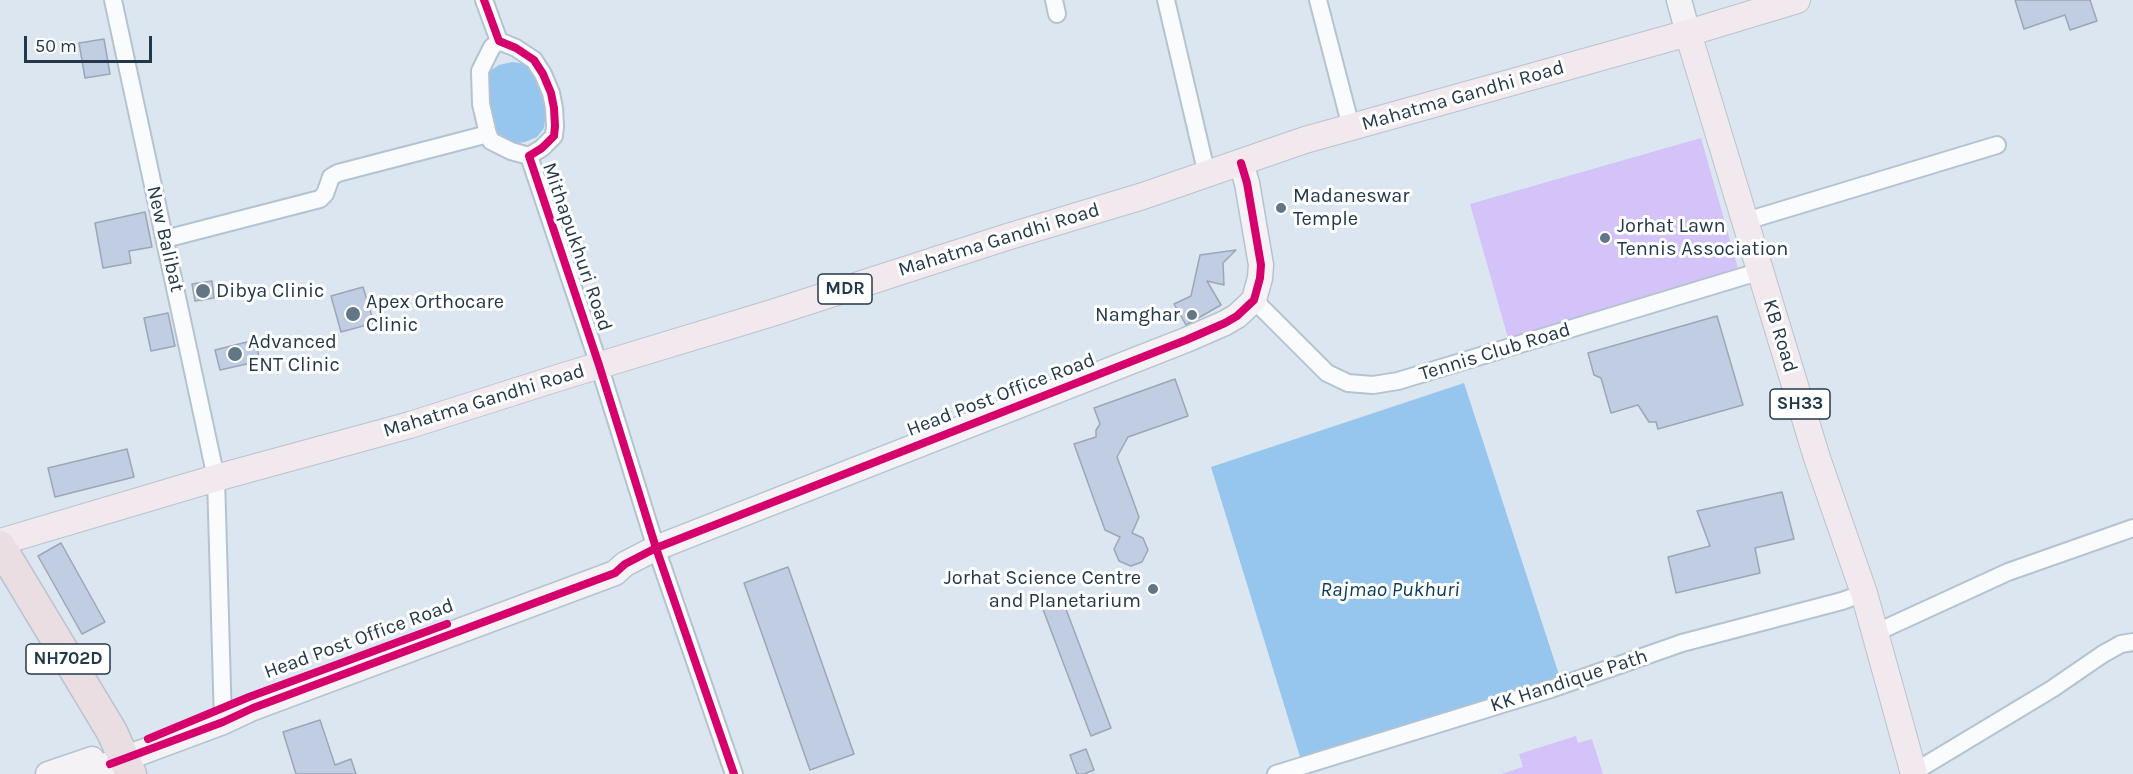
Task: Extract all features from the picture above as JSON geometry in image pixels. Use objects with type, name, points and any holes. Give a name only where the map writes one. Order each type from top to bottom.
[{"type":"highway","name":"NH702D","points":[[0,544],[87,690],[118,762]]},
{"type":"highway","name":"NH702D","points":[[0,578],[74,698],[118,762]]},
{"type":"main road","name":"Mahatma Gandhi Road","points":[[0,544],[216,478],[410,425],[1207,175],[1305,140],[1688,33],[1797,0]]},
{"type":"main road","name":"KB Road","points":[[1688,33],[1817,459],[1864,592],[1914,773]]},
{"type":"street","name":"New Balibat","points":[[113,0],[216,478],[223,716]]},
{"type":"street","points":[[484,0],[499,41],[492,47],[480,71],[481,104],[488,134],[491,141],[511,151],[529,156]]},
{"type":"street","points":[[1166,0],[1207,175]]},
{"type":"street","points":[[1318,0],[1351,127]]},
{"type":"street","name":"KB Road","points":[[1679,0],[1688,33]]},
{"type":"street","name":"Mithapukhuri Road","points":[[499,41],[516,48],[534,60],[551,93],[554,108],[554,136],[542,148],[529,156],[599,365],[656,548],[734,774]]},
{"type":"street","points":[[165,239],[320,199],[325,194],[331,177],[338,173],[488,134]]},
{"type":"street","points":[[1746,222],[1997,145]]},
{"type":"street","points":[[1241,163],[1247,183],[1261,265],[1254,300]]},
{"type":"street","name":"Tennis Club Road","points":[[1254,300],[1327,373],[1348,383],[1373,385],[1398,381],[1761,271]]},
{"type":"street","name":"Head Post Office Road","points":[[118,762],[223,716],[264,704],[615,573],[625,564],[656,548],[1186,340],[1238,316],[1254,300]]},
{"type":"street","points":[[1875,633],[2008,572],[2133,528]]},
{"type":"street","name":"KK Handique Path","points":[[1276,774],[1551,689],[1682,643],[1842,601],[1864,592]]},
{"type":"street","points":[[1914,773],[2103,654],[2121,644],[2133,642]]},
{"type":"street","points":[[48,774],[118,762]]},
{"type":"street","points":[[76,774],[118,762]]},
{"type":"shaded area","name":"Jorhat Lawn Tennis Association","points":[[1701,138],[1739,272],[1508,338],[1470,204]]},
{"type":"shaded area","points":[[1576,736],[1578,743],[1592,739],[1603,774],[1501,774],[1523,767],[1519,754]]},
{"type":"water","points":[[512,62],[526,64],[532,68],[547,106],[544,128],[537,137],[512,144],[500,141],[495,131],[487,73],[499,65]]},
{"type":"water","name":"Rajmao Pukhuri","points":[[1464,383],[1561,681],[1301,760],[1211,467]]},
{"type":"building","points":[[2015,0],[2090,0],[2097,21],[2070,30],[2065,15],[2024,29]]},
{"type":"building","points":[[104,39],[110,74],[85,78],[79,43]]},
{"type":"building","points":[[145,212],[152,247],[129,251],[131,263],[103,268],[95,223]]},
{"type":"building","points":[[1236,250],[1223,263],[1224,285],[1207,281],[1221,305],[1186,325],[1174,304],[1191,296],[1200,255]]},
{"type":"building","points":[[212,281],[214,298],[195,301],[192,284]]},
{"type":"building","points":[[363,287],[374,323],[341,332],[331,296]]},
{"type":"building","points":[[168,313],[175,346],[151,351],[144,318]]},
{"type":"building","points":[[1717,316],[1743,405],[1658,429],[1656,422],[1649,422],[1638,405],[1611,413],[1601,378],[1594,375],[1588,353]]},
{"type":"building","points":[[255,340],[260,361],[220,370],[215,350]]},
{"type":"building","points":[[1175,379],[1188,416],[1128,437],[1117,457],[1139,517],[1132,533],[1143,538],[1148,550],[1142,562],[1131,566],[1119,561],[1114,549],[1120,537],[1105,530],[1074,444],[1096,437],[1096,430],[1100,424],[1094,408]]},
{"type":"building","points":[[127,449],[134,477],[55,497],[48,468]]},
{"type":"building","points":[[1782,492],[1794,539],[1755,548],[1760,573],[1676,593],[1668,557],[1710,546],[1697,511]]},
{"type":"building","points":[[61,543],[105,622],[82,634],[38,556]]},
{"type":"building","points":[[788,567],[854,754],[810,770],[744,583]]},
{"type":"building","points":[[1061,596],[1111,728],[1091,736],[1041,604]]},
{"type":"building","points":[[320,720],[335,765],[351,759],[356,774],[296,774],[283,732]]},
{"type":"building","points":[[1086,749],[1094,770],[1077,774],[1070,755]]},
{"type":"cycle path","points":[[484,0],[499,41],[516,48],[534,60],[551,93],[554,108],[554,136],[542,148],[529,156],[599,365],[656,548],[734,774]]},
{"type":"cycle path","points":[[110,764],[615,573],[625,564],[656,548],[1225,323],[1237,316],[1254,300],[1260,278],[1261,265],[1247,183],[1241,163]]},
{"type":"cycle path","points":[[148,739],[249,697],[447,624]]},
{"type":"place","name":"Madaneswar Temple","points":[[1281,208]]},
{"type":"place","name":"Jorhat Lawn Tennis Association","points":[[1605,238]]},
{"type":"place","name":"Dibya Clinic","points":[[203,291]]},
{"type":"place","name":"Apex Orthocare Clinic","points":[[353,314]]},
{"type":"place","name":"Namghar","points":[[1192,315]]},
{"type":"place","name":"Advanced ENT Clinic","points":[[235,354]]},
{"type":"place","name":"Jorhat Science Centre and Planetarium","points":[[1153,589]]}]
